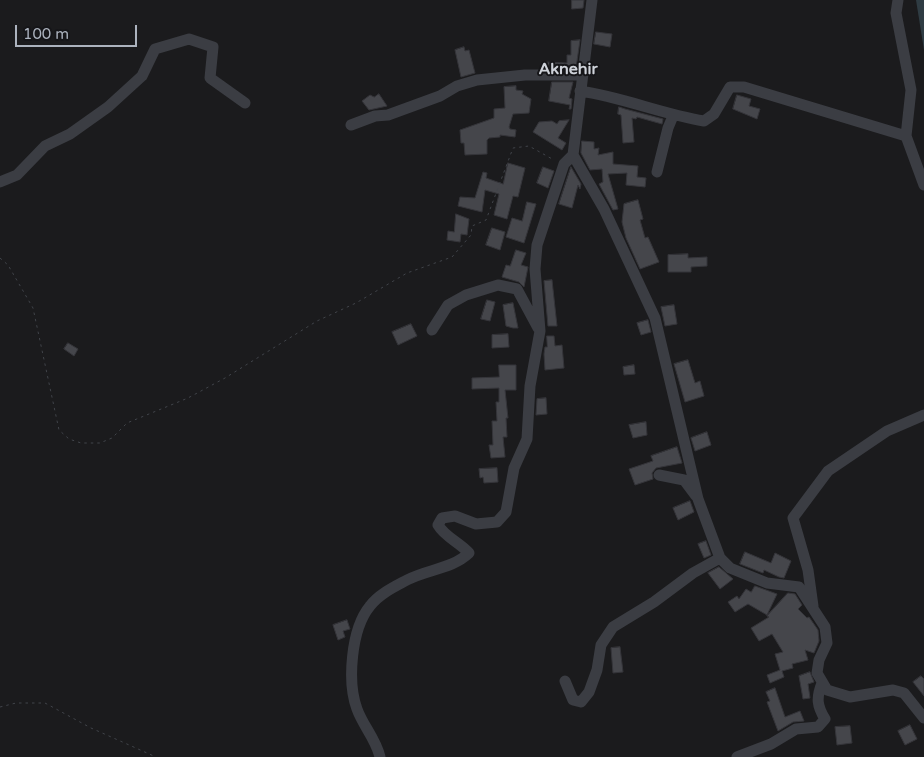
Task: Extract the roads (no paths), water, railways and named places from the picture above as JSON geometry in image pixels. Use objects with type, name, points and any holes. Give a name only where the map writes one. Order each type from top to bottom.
[{"type":"street","points":[[592,0],[573,155],[604,209],[655,318],[698,499],[720,558],[730,568],[767,583],[799,587],[825,626],[827,643],[820,660],[818,673],[822,684],[827,690],[850,697],[893,690],[904,693],[924,718]]},
{"type":"street","points":[[898,0],[896,13],[910,90],[906,136],[924,186]]},
{"type":"street","points":[[0,182],[17,175],[45,146],[70,134],[108,107],[142,76],[155,49],[189,40],[213,47],[210,78],[245,104]]},
{"type":"street","points":[[351,125],[375,116],[388,115],[440,96],[457,86],[477,80],[525,75],[582,75]]},
{"type":"street","points":[[580,91],[597,94],[673,116],[704,121],[714,114],[730,87],[744,87],[906,136]]},
{"type":"street","points":[[657,172],[673,116]]},
{"type":"street","points":[[380,757],[378,748],[357,709],[351,678],[354,650],[360,626],[368,607],[381,594],[409,578],[459,562],[469,553],[460,542],[442,532],[438,525],[442,518],[455,516],[476,524],[496,522],[506,512],[514,468],[527,439],[530,386],[540,331],[535,269],[537,245],[564,164],[573,155]]},
{"type":"street","points":[[432,330],[448,305],[466,295],[498,285],[517,288],[540,331]]},
{"type":"street","points":[[816,612],[813,606],[808,570],[793,518],[828,471],[887,431],[924,415]]},
{"type":"street","points":[[659,475],[684,480],[698,499]]},
{"type":"street","points":[[565,681],[573,700],[581,702],[589,692],[597,670],[601,645],[613,627],[654,602],[693,573],[720,558]]},
{"type":"street","points":[[737,757],[771,744],[796,729],[818,727],[825,720],[818,707],[818,694],[822,684]]},
{"type":"district","name":"Aknehir","points":[[568,70]]}]
